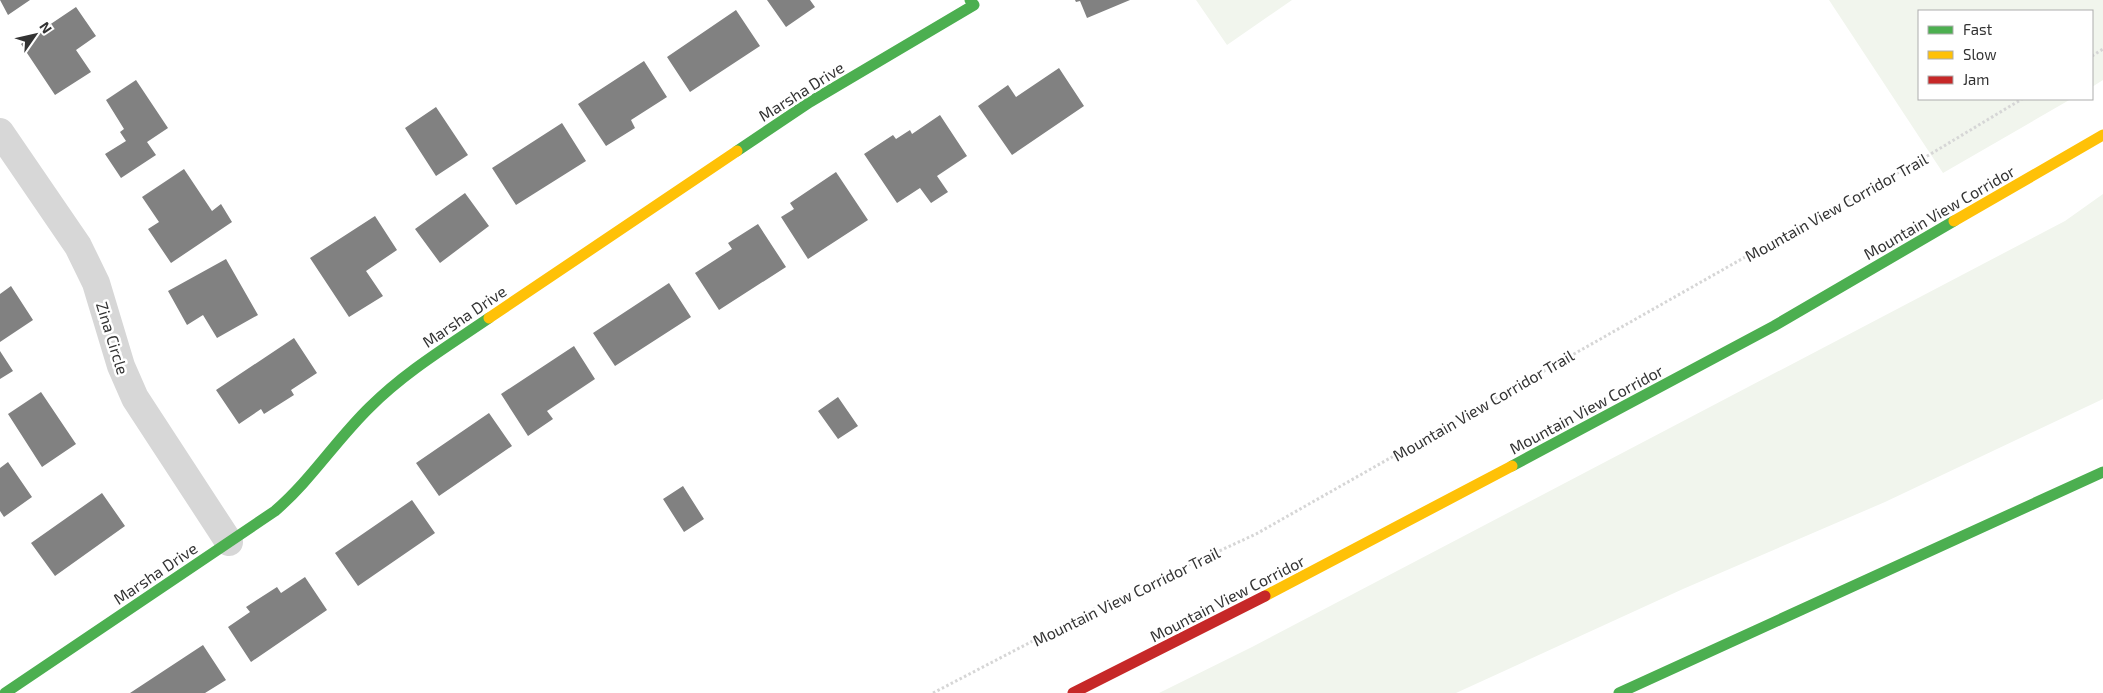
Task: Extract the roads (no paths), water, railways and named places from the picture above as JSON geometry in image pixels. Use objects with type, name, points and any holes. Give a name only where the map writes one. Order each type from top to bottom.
[{"type":"main road","name":"Marsha Drive","points":[[5,693],[292,498],[363,415],[405,376],[810,102],[972,3]]},
{"type":"main road","name":"Mountain View Corridor","points":[[1073,693],[1359,548],[1774,326],[2103,135]]},
{"type":"main road","points":[[1620,693],[2103,472]]},
{"type":"street","name":"Zina Circle","points":[[0,132],[78,246],[96,283],[121,366],[135,398],[229,542]]}]
